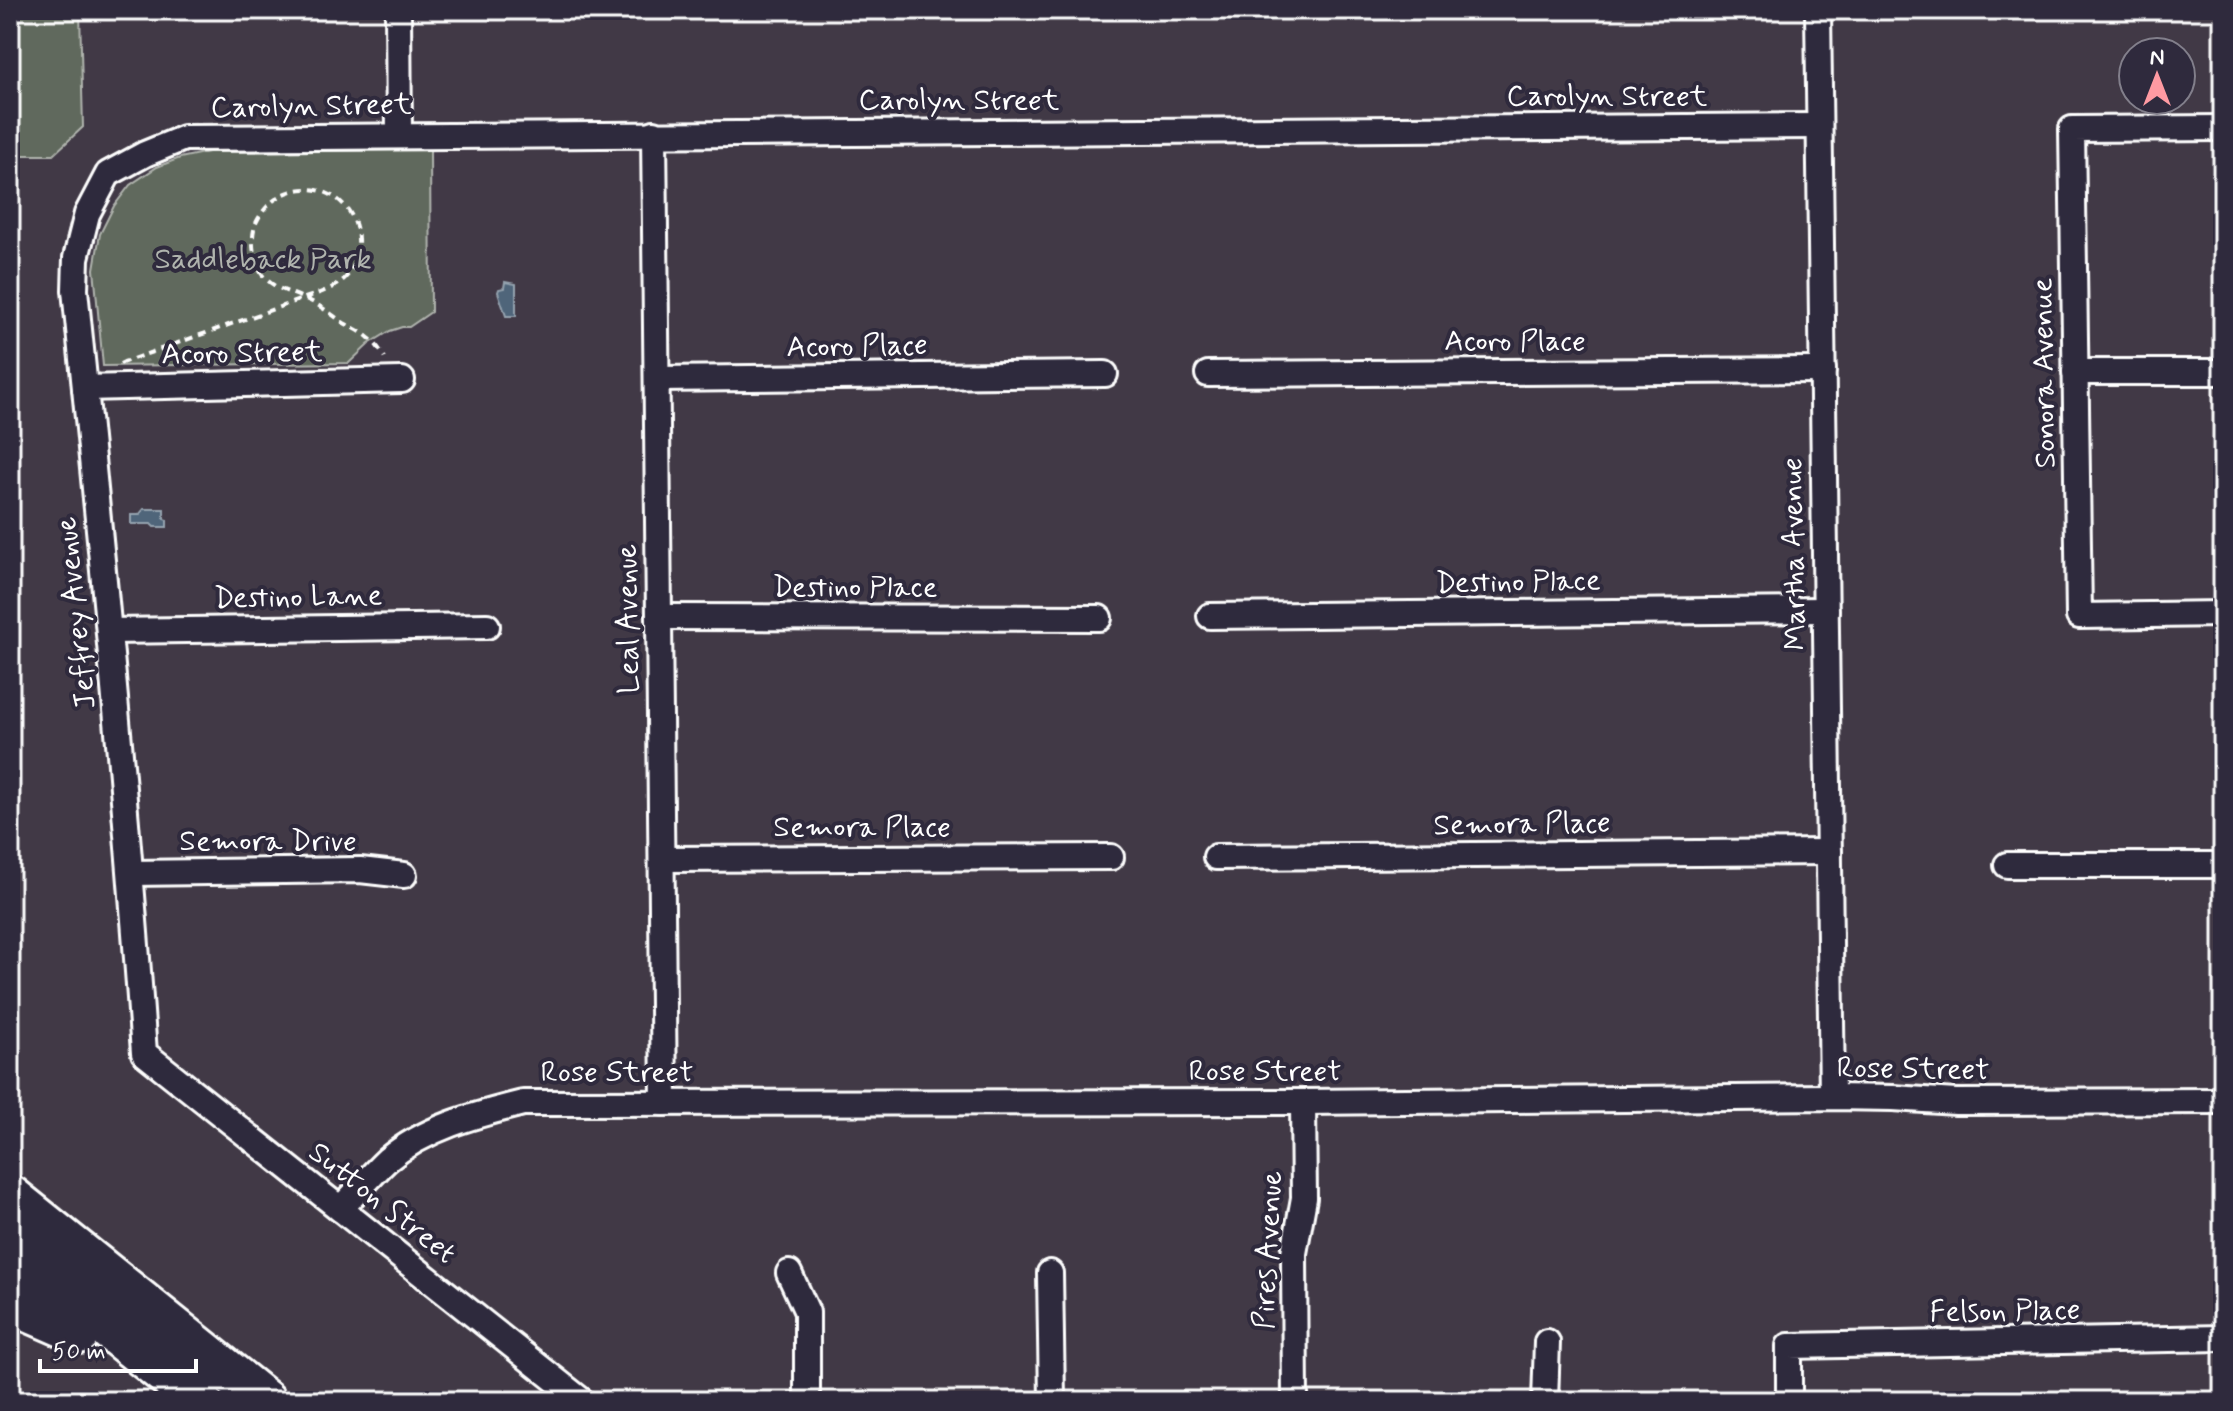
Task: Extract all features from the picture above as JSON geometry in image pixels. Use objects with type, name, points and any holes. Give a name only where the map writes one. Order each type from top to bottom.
[{"type":"highway","points":[[10,1197],[264,1401]]},
{"type":"highway","points":[[10,1228],[225,1401]]},
{"type":"highway","points":[[10,1249],[200,1401]]},
{"type":"highway","points":[[10,1277],[165,1401]]},
{"type":"highway","points":[[10,1302],[79,1332]]},
{"type":"street","points":[[398,10],[399,136]]},
{"type":"street","name":"Martha Avenue","points":[[1818,10],[1832,1097]]},
{"type":"street","name":"Carolyn Street","points":[[108,174],[184,138],[1819,126]]},
{"type":"street","name":"Sonora Avenue","points":[[2223,128],[2072,129],[2079,616],[2223,614]]},
{"type":"street","name":"Leal Avenue","points":[[654,133],[664,1103]]},
{"type":"street","name":"Jeffrey Avenue","points":[[108,174],[87,214],[76,258],[75,290],[131,873],[144,1053]]},
{"type":"street","name":"Acoro Place","points":[[1208,374],[1823,370]]},
{"type":"street","points":[[2075,372],[2223,372]]},
{"type":"street","name":"Acoro Place","points":[[657,379],[1105,374]]},
{"type":"street","name":"Acoro Street","points":[[85,388],[402,380]]},
{"type":"street","name":"Destino Place","points":[[1210,616],[1826,610]]},
{"type":"street","name":"Destino Place","points":[[659,617],[1099,618]]},
{"type":"street","name":"Destino Lane","points":[[109,631],[487,626]]},
{"type":"street","name":"Semora Place","points":[[1216,857],[1829,852]]},
{"type":"street","name":"Semora Place","points":[[662,859],[1111,857]]},
{"type":"street","points":[[2007,865],[2223,865]]},
{"type":"street","name":"Semora Drive","points":[[131,873],[360,870],[404,875]]},
{"type":"street","name":"Sutton Street","points":[[144,1053],[582,1401]]},
{"type":"street","name":"Rose Street","points":[[340,1209],[388,1159],[436,1128],[523,1103],[1303,1102],[1832,1097],[1956,1102],[2223,1101]]},
{"type":"street","name":"Pires Avenue","points":[[1295,1401],[1294,1253],[1304,1198],[1303,1102]]},
{"type":"street","points":[[789,1273],[807,1312],[807,1401]]},
{"type":"street","points":[[1050,1273],[1052,1401]]},
{"type":"street","name":"Felson Place","points":[[1789,1401],[1789,1346],[2223,1338]]},
{"type":"street","points":[[1545,1401],[1547,1342]]},
{"type":"path","points":[[85,388],[124,362],[305,298],[330,289],[347,277],[357,258],[359,235],[352,215],[342,201],[323,191],[300,189],[279,195],[263,208],[254,227],[253,252],[263,276],[282,291],[305,298],[371,339],[402,380]]},
{"type":"green space","points":[[80,11],[83,127],[53,155],[10,155],[10,12]]},
{"type":"green space","name":"Saddleback Park","points":[[430,150],[431,312],[409,327],[390,331],[369,344],[349,363],[103,366],[94,269],[100,234],[114,206],[130,185],[157,167],[208,152]]},
{"type":"water","points":[[505,282],[516,284],[516,316],[506,316],[498,292],[504,288]]},
{"type":"water","points":[[144,509],[164,509],[167,527],[131,524],[131,515],[139,515]]}]
